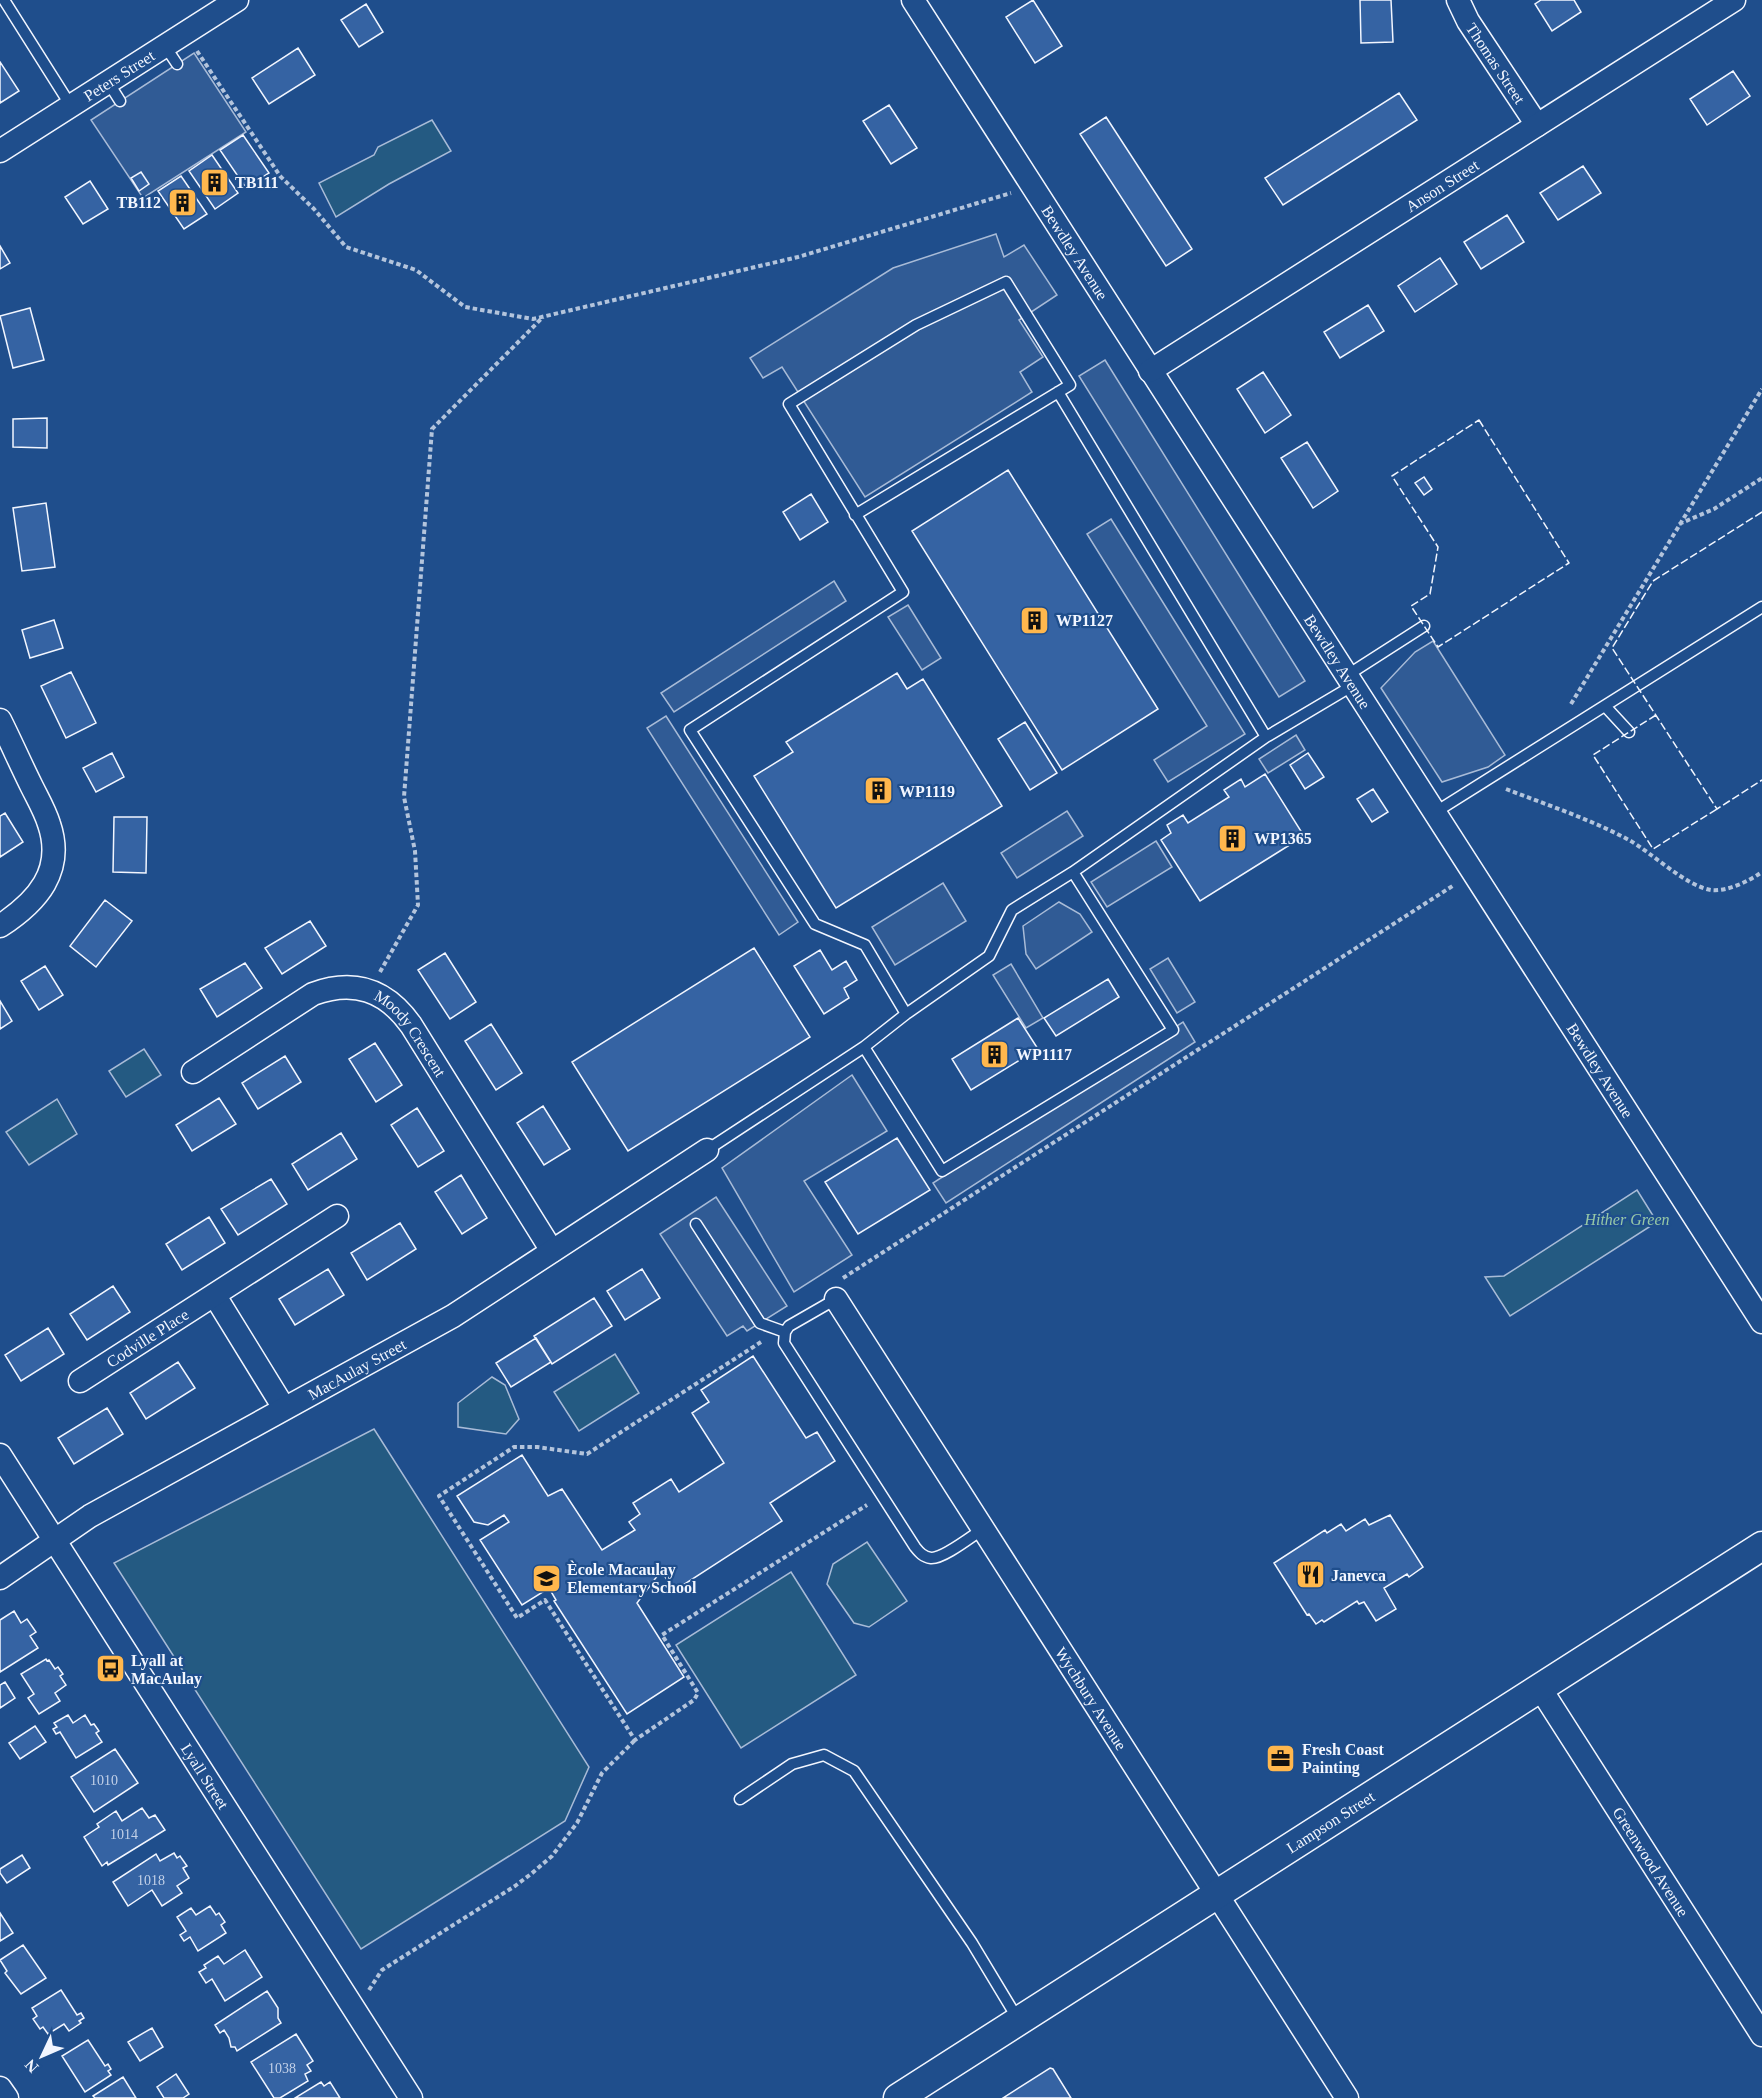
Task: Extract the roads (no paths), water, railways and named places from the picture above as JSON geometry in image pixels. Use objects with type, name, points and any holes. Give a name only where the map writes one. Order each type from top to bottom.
[{"type":"street","name":"Peters Street","points":[[0,151],[108,82],[171,55],[184,33],[237,0]]},
{"type":"street","name":"Bewdley Avenue","points":[[913,0],[1762,1322]]},
{"type":"street","name":"Thomas Street","points":[[1458,0],[1468,21],[1537,125]]},
{"type":"street","name":"Anson Street","points":[[1150,371],[1734,0]]},
{"type":"street","points":[[0,720],[49,824],[53,849],[50,872],[35,899],[24,910],[0,926]]},
{"type":"street","name":"Moody Crescent","points":[[193,1072],[313,994],[341,987],[370,991],[394,1004],[411,1025],[552,1251]]},
{"type":"street","name":"MacAulay Street","points":[[0,1578],[90,1516],[447,1320],[707,1150]]},
{"type":"street","name":"Codville Place","points":[[80,1381],[337,1216]]},
{"type":"street","points":[[215,1296],[284,1408]]},
{"type":"street","name":"Wychbury Avenue","points":[[836,1299],[1347,2098]]},
{"type":"street","name":"Lyall Street","points":[[0,1455],[411,2098]]},
{"type":"street","name":"Lampson Street","points":[[898,2098],[1762,1546]]},
{"type":"street","name":"Greenwood Avenue","points":[[1540,1688],[1762,2035]]},
{"type":"street","points":[[0,2088],[7,2098]]},
{"type":"lane","points":[[4,0],[71,105]]},
{"type":"lane","points":[[108,82],[120,101]]},
{"type":"lane","points":[[855,515],[1070,385],[1006,282],[916,325],[789,404],[855,515],[903,592],[690,730],[815,924],[865,945],[906,1014]]},
{"type":"lane","points":[[1058,392],[1266,736]]},
{"type":"lane","points":[[1434,813],[1762,607]]},
{"type":"lane","points":[[707,1150],[864,1047],[906,1014],[989,956],[1012,910],[1073,872],[1266,736],[1349,681],[1424,626]]},
{"type":"lane","points":[[1605,706],[1629,732]]},
{"type":"lane","points":[[864,1047],[942,1171],[1173,1030],[1073,872]]},
{"type":"lane","points":[[696,1224],[760,1323],[784,1332]]},
{"type":"lane","points":[[836,1299],[789,1326],[784,1332],[784,1343],[922,1556],[932,1559],[940,1556],[982,1529]]},
{"type":"lane","points":[[740,1799],[792,1764],[824,1755],[854,1770],[972,1943],[1019,2021]]},
{"type":"place","name":"TB111","points":[[214,182]]},
{"type":"place","name":"TB112","points":[[182,202]]},
{"type":"place","name":"WP1127","points":[[1035,620]]},
{"type":"place","name":"WP1119","points":[[878,791]]},
{"type":"place","name":"WP1365","points":[[1233,838]]},
{"type":"place","name":"WP1117","points":[[995,1054]]},
{"type":"place","name":"Janevca","points":[[1310,1575]]},
{"type":"place","name":"Ècole Macaulay Elementary School","points":[[546,1578]]},
{"type":"place","name":"Lyall at MacAulay","points":[[110,1669]]},
{"type":"place","name":"Fresh Coast Painting","points":[[1281,1758]]},
{"type":"park label","name":"Hither Green","points":[[1627,1219]]}]
